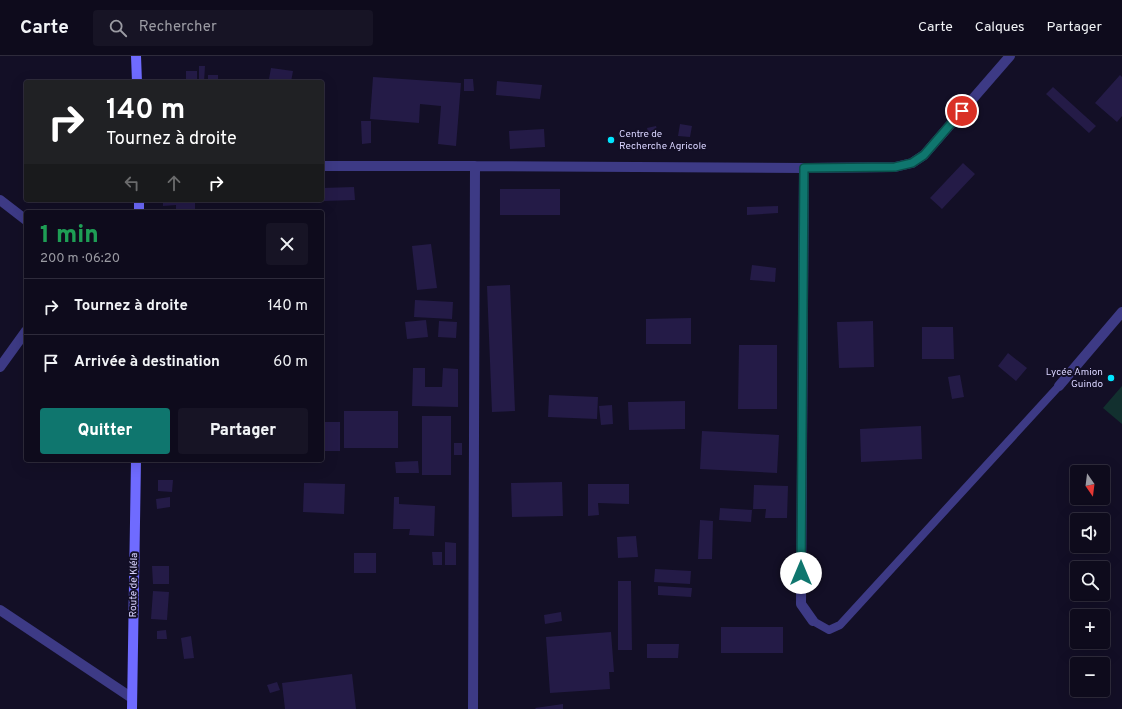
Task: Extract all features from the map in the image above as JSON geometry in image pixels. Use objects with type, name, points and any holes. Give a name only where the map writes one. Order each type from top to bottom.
[{"type":"main road","points":[[136,56],[137,80]]},
{"type":"main road","name":"Route de Kléla","points":[[132,709],[136,462]]},
{"type":"street","points":[[324,166],[895,167],[912,163],[924,155],[1010,56]]},
{"type":"street","points":[[473,709],[475,166]]},
{"type":"street","points":[[804,168],[801,604],[813,621]]},
{"type":"street","points":[[0,200],[24,218]]},
{"type":"street","points":[[1059,386],[1122,312]]},
{"type":"street","points":[[0,367],[24,334]]},
{"type":"street","points":[[0,610],[132,698]]},
{"type":"lane","points":[[813,621],[829,630],[840,625],[1059,386]]},
{"type":"green space","points":[[1122,386],[1122,424],[1103,408]]},
{"type":"building","points":[[199,66],[205,66],[204,80],[199,80]]},
{"type":"building","points":[[271,68],[293,71],[291,80],[269,79]]},
{"type":"building","points":[[186,71],[197,71],[197,80],[186,80]]},
{"type":"building","points":[[208,75],[218,75],[218,80],[208,80]]},
{"type":"building","points":[[1120,75],[1122,77],[1122,116],[1117,122],[1095,103]]},
{"type":"building","points":[[373,77],[461,83],[456,146],[438,144],[441,106],[420,104],[419,123],[370,119]]},
{"type":"building","points":[[464,79],[473,79],[474,91],[464,91]]},
{"type":"building","points":[[497,81],[542,85],[540,99],[496,95]]},
{"type":"building","points":[[1053,87],[1096,126],[1089,133],[1046,94]]},
{"type":"building","points":[[361,121],[371,121],[371,143],[362,144]]},
{"type":"building","points":[[680,124],[692,126],[690,137],[678,136]]},
{"type":"building","points":[[656,126],[658,134],[649,136],[647,128]]},
{"type":"building","points":[[544,129],[545,147],[510,149],[509,131]]},
{"type":"building","points":[[963,163],[975,174],[942,209],[930,198]]},
{"type":"building","points":[[354,187],[355,200],[324,201],[324,188]]},
{"type":"building","points":[[500,189],[560,189],[560,215],[500,215]]},
{"type":"building","points":[[163,202],[195,202],[195,210],[176,210],[176,205],[163,206]]},
{"type":"building","points":[[778,206],[778,213],[747,215],[747,207]]},
{"type":"building","points":[[431,244],[437,288],[417,290],[412,246]]},
{"type":"building","points":[[752,265],[776,268],[775,282],[750,280]]},
{"type":"building","points":[[510,285],[515,411],[492,412],[487,286]]},
{"type":"building","points":[[415,300],[453,302],[452,319],[414,317]]},
{"type":"building","points":[[691,318],[691,344],[646,344],[646,319]]},
{"type":"building","points":[[426,320],[428,337],[407,339],[405,322]]},
{"type":"building","points":[[439,321],[457,322],[456,338],[438,337]]},
{"type":"building","points":[[873,321],[874,367],[839,368],[837,322]]},
{"type":"building","points":[[922,327],[953,327],[954,359],[922,359]]},
{"type":"building","points":[[739,345],[777,345],[777,409],[738,409]]},
{"type":"building","points":[[1008,353],[1027,368],[1016,381],[998,366]]},
{"type":"building","points":[[413,368],[425,368],[425,387],[442,387],[443,368],[458,369],[458,407],[412,406]]},
{"type":"building","points":[[960,375],[964,397],[952,399],[948,377]]},
{"type":"building","points":[[549,395],[598,397],[597,419],[548,417]]},
{"type":"building","points":[[685,401],[685,429],[629,430],[628,402]]},
{"type":"building","points":[[612,405],[613,424],[601,425],[599,406]]},
{"type":"building","points":[[344,411],[398,411],[398,448],[344,448]]},
{"type":"building","points":[[422,416],[451,416],[451,475],[422,475]]},
{"type":"building","points":[[324,422],[340,422],[340,451],[324,451]]},
{"type":"building","points":[[921,426],[922,459],[861,462],[860,429]]},
{"type":"building","points":[[702,431],[779,435],[777,473],[700,469]]},
{"type":"building","points":[[454,443],[462,443],[462,455],[454,455]]},
{"type":"building","points":[[418,461],[419,473],[396,473],[395,462]]},
{"type":"building","points":[[158,480],[173,480],[172,492],[158,491]]},
{"type":"building","points":[[562,482],[563,516],[512,517],[511,483]]},
{"type":"building","points":[[304,483],[345,484],[344,514],[303,512]]},
{"type":"building","points":[[588,484],[629,484],[629,504],[598,503],[599,515],[588,516]]},
{"type":"building","points":[[754,485],[788,486],[787,518],[765,518],[766,509],[753,509]]},
{"type":"building","points":[[170,497],[170,507],[157,509],[156,499]]},
{"type":"building","points":[[394,497],[399,497],[399,504],[435,506],[434,536],[409,535],[410,529],[393,529]]},
{"type":"building","points":[[720,508],[752,510],[751,522],[719,520]]},
{"type":"building","points":[[700,520],[713,521],[712,559],[698,559]]},
{"type":"building","points":[[636,536],[638,557],[618,558],[617,537]]},
{"type":"building","points":[[445,542],[456,543],[456,565],[445,565]]},
{"type":"building","points":[[432,552],[442,552],[442,565],[433,565]]},
{"type":"building","points":[[354,553],[376,553],[376,573],[354,573]]},
{"type":"building","points":[[152,566],[169,566],[169,584],[153,584]]},
{"type":"building","points":[[655,569],[691,571],[690,584],[654,582]]},
{"type":"building","points":[[618,581],[631,581],[632,650],[618,650]]},
{"type":"building","points":[[658,586],[692,588],[691,597],[658,595]]},
{"type":"building","points":[[153,591],[169,592],[167,620],[151,619]]},
{"type":"building","points":[[561,612],[562,621],[545,624],[544,615]]},
{"type":"building","points":[[721,627],[783,627],[783,653],[721,653]]},
{"type":"building","points":[[166,630],[167,639],[157,639],[157,631]]},
{"type":"building","points":[[611,632],[614,672],[609,672],[610,689],[550,693],[546,637]]},
{"type":"building","points":[[191,636],[194,658],[184,659],[181,638]]},
{"type":"building","points":[[647,644],[679,644],[678,658],[647,658]]},
{"type":"building","points":[[352,674],[356,709],[285,709],[282,683]]},
{"type":"building","points":[[277,682],[280,690],[270,693],[267,685]]},
{"type":"building","points":[[563,704],[563,709],[535,708]]},
{"type":"place","name":"Centre de Recherche Agricole","points":[[611,140]]},
{"type":"place","name":"Lycée Amion Guindo","points":[[1111,378]]},
{"type":"route","points":[[801,573],[804,168],[895,167],[912,163],[924,155],[962,111]]}]
